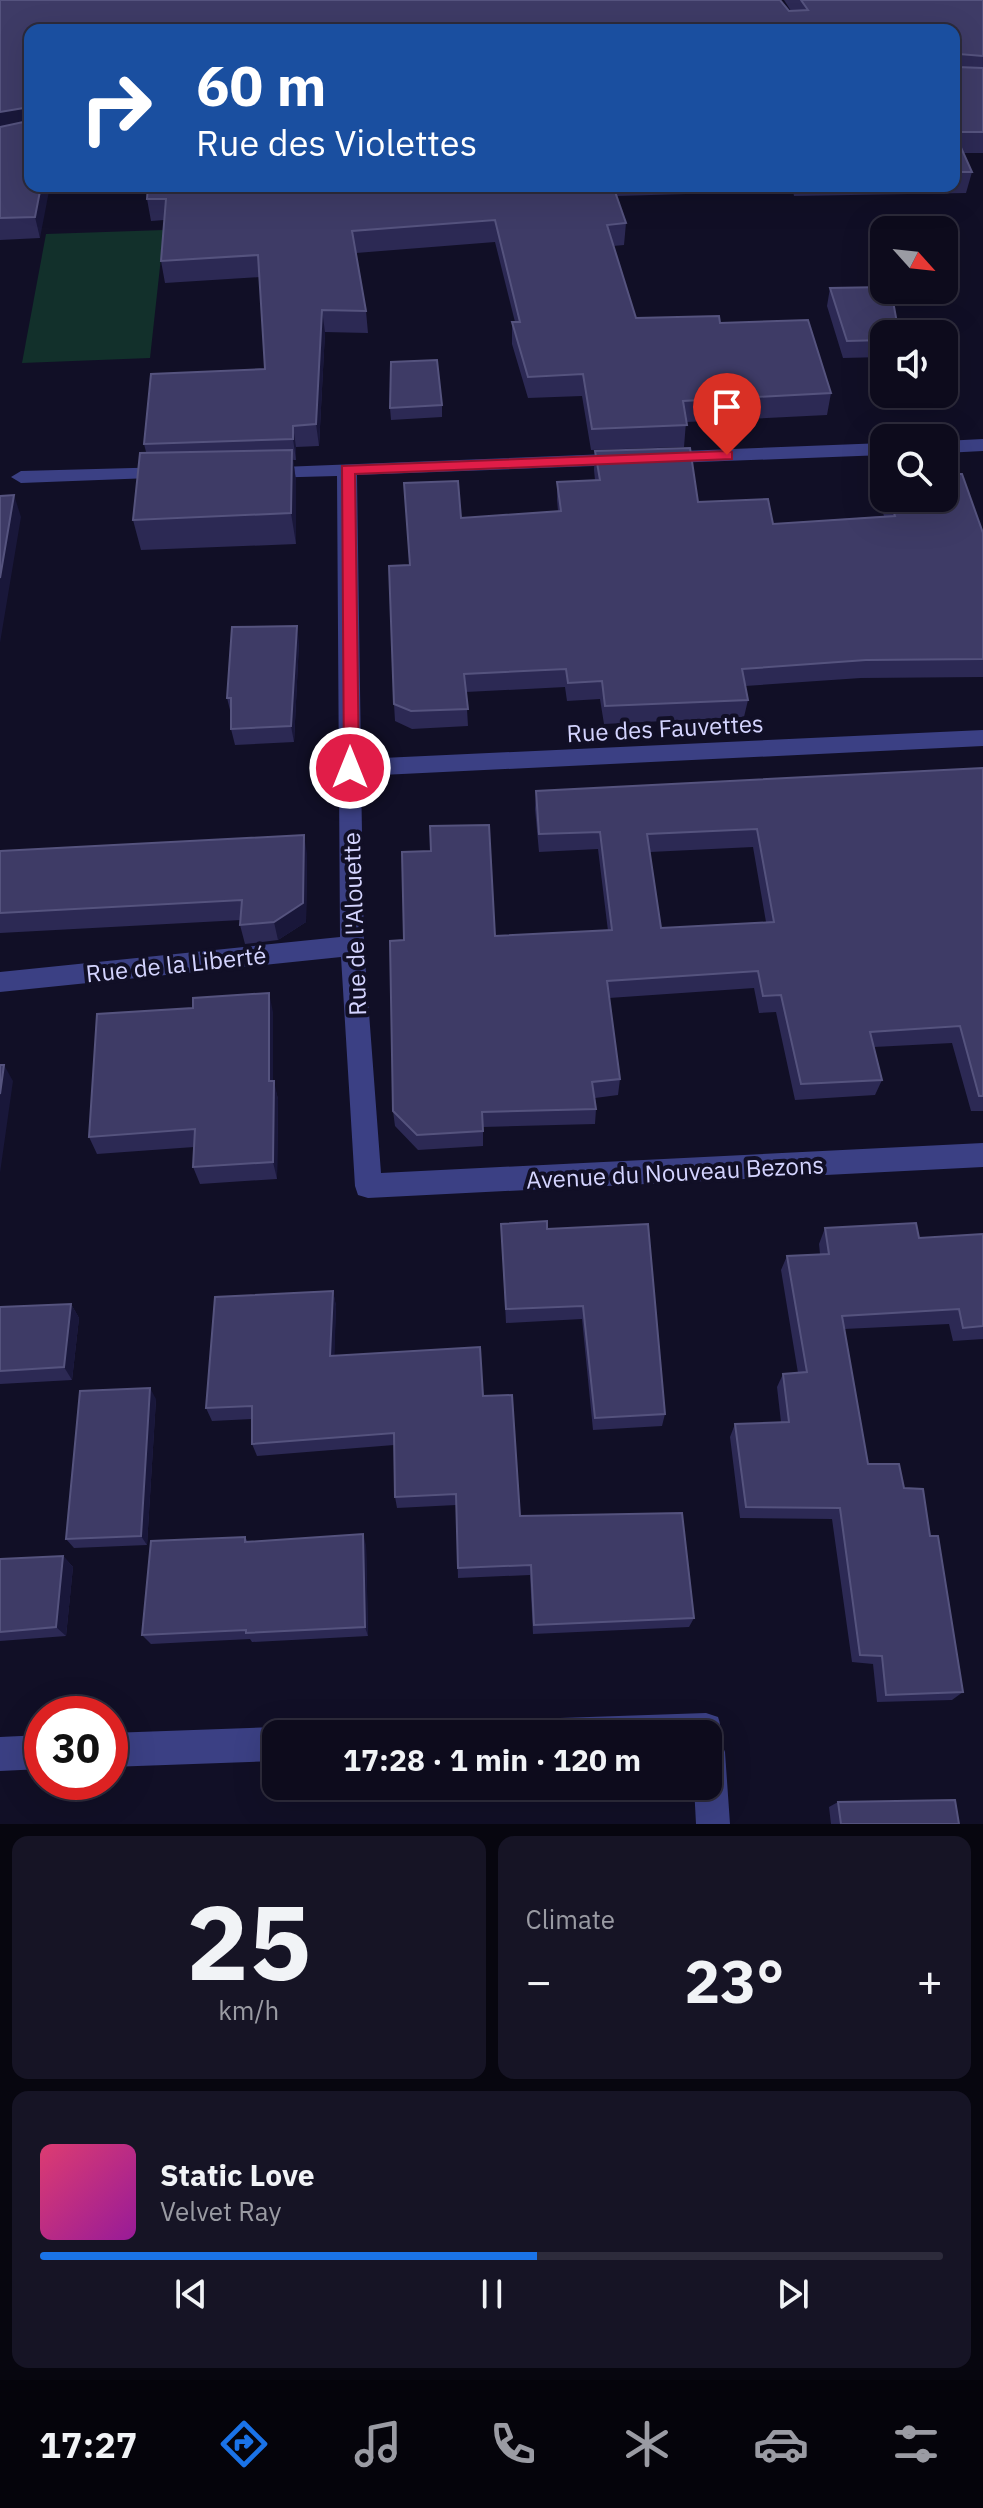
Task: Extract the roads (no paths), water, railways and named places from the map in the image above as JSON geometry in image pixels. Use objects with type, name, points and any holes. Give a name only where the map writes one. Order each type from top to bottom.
[{"type":"street","points":[[958,446],[983,445]]},
{"type":"street","points":[[245,472],[870,450]]},
{"type":"street","name":"Rue de l'Alouette","points":[[347,470],[352,946],[368,1186]]},
{"type":"street","points":[[21,477],[184,473]]},
{"type":"street","name":"Rue des Fauvettes","points":[[350,768],[983,738]]},
{"type":"street","name":"Rue de la Liberté","points":[[0,982],[352,946]]},
{"type":"street","name":"Avenue du Nouveau Bezons","points":[[368,1186],[983,1155]]},
{"type":"street","points":[[128,1749],[262,1745]]},
{"type":"street","points":[[0,1754],[24,1753]]},
{"type":"street","points":[[711,1800],[713,1824]]}]
